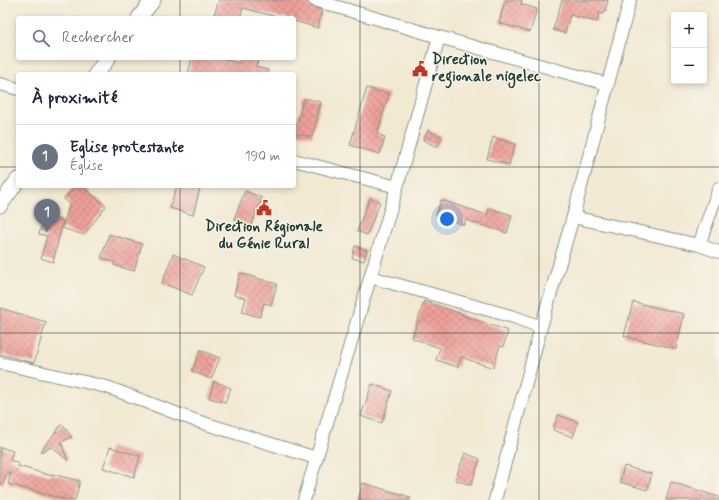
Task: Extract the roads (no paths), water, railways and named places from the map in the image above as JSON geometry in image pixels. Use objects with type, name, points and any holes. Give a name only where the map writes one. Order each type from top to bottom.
[{"type":"street","points":[[141,16],[153,0]]},
{"type":"street","points":[[314,0],[607,84]]},
{"type":"street","points":[[495,500],[541,328],[574,217],[607,84],[630,0]]},
{"type":"street","points":[[304,500],[397,187],[439,37]]},
{"type":"street","points":[[98,72],[106,60]]},
{"type":"street","points":[[0,84],[16,88]]},
{"type":"street","points":[[296,161],[397,187]]},
{"type":"street","points":[[0,205],[16,183]]},
{"type":"street","points":[[700,245],[719,188]]},
{"type":"street","points":[[574,217],[700,245],[719,252]]},
{"type":"street","points":[[370,277],[514,317],[541,328]]},
{"type":"street","points":[[0,363],[107,387],[194,420],[316,458]]},
{"type":"place","name":"Direction regionale nigelec","points":[[420,69]]},
{"type":"place","name":"Direction Régionale du Génie Rural","points":[[264,208]]},
{"type":"place","name":"Eglise protestante","points":[[47,232]]}]
